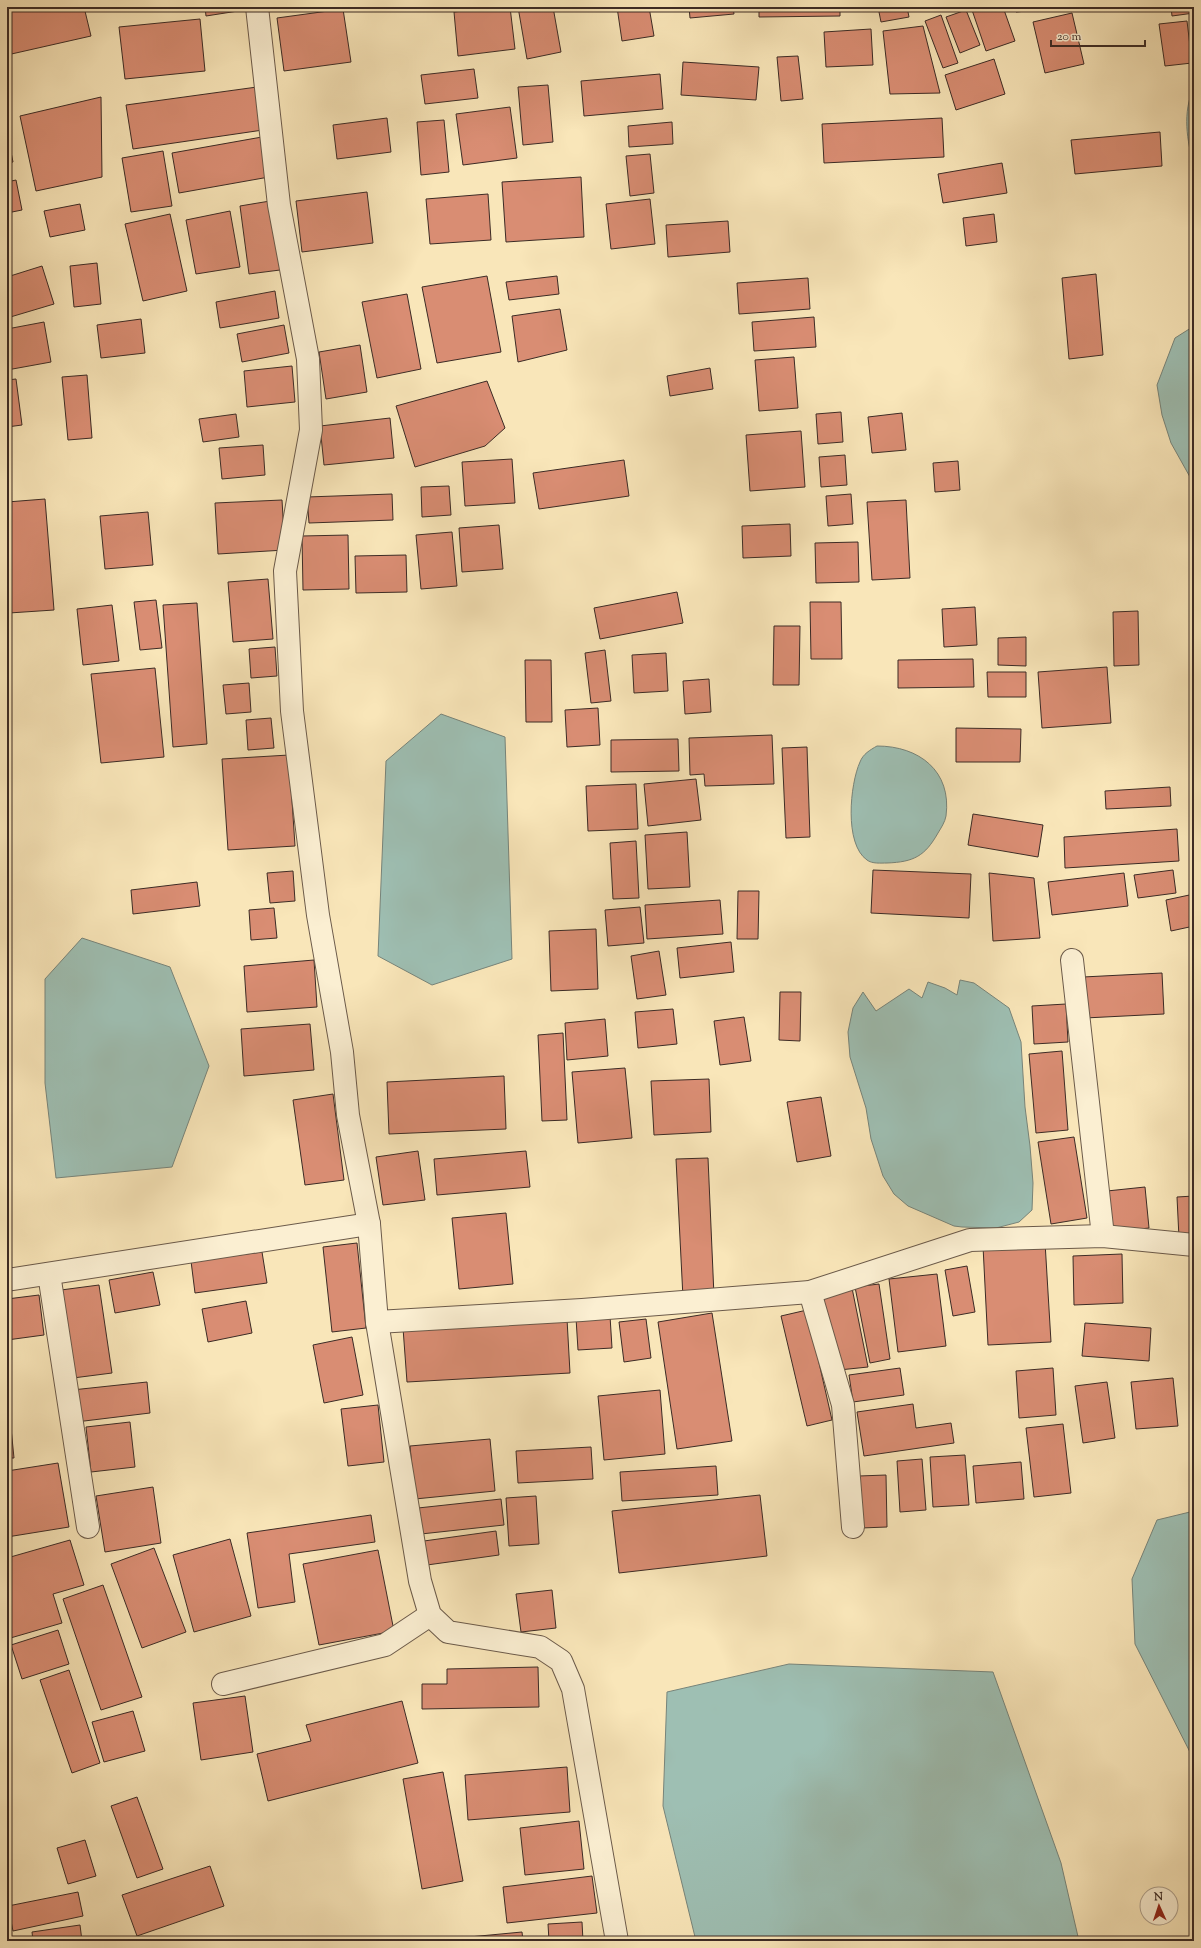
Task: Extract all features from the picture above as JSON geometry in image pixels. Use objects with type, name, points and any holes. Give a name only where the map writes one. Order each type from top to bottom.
[{"type":"street","points":[[257,7],[279,205],[308,359],[312,430],[285,571],[292,711],[318,915],[342,1052],[348,1115],[369,1224],[377,1322],[420,1581],[430,1615],[448,1632],[540,1647],[561,1661],[573,1689],[617,1941]]},
{"type":"street","points":[[1072,960],[1103,1236]]},
{"type":"street","points":[[7,1280],[369,1224]]},
{"type":"street","points":[[377,1322],[582,1310],[810,1292],[970,1240],[1103,1236],[1194,1246]]},
{"type":"street","points":[[49,1274],[88,1527]]},
{"type":"street","points":[[810,1292],[843,1405],[853,1527]]},
{"type":"street","points":[[223,1684],[385,1645],[430,1615]]},
{"type":"water","points":[[1194,87],[1194,167],[1189,147],[1187,117],[1190,97]]},
{"type":"water","points":[[1194,326],[1194,479],[1190,477],[1171,443],[1162,415],[1157,385],[1175,338]]},
{"type":"water","points":[[441,714],[505,737],[512,959],[432,985],[378,956],[386,761]]},
{"type":"water","points":[[877,746],[892,747],[919,756],[930,764],[938,774],[944,786],[946,816],[943,825],[933,841],[923,852],[912,859],[905,861],[874,863],[869,861],[860,852],[855,841],[851,813],[856,772],[865,754]]},
{"type":"water","points":[[82,938],[170,967],[209,1066],[172,1167],[56,1178],[45,1083],[45,979]]},
{"type":"water","points":[[960,980],[974,983],[1009,1008],[1021,1042],[1025,1107],[1033,1183],[1032,1210],[1019,1222],[996,1228],[954,1226],[908,1206],[894,1194],[883,1176],[871,1139],[866,1108],[850,1057],[848,1032],[853,1008],[863,992],[876,1011],[909,989],[922,998],[928,982],[945,988],[957,995]]},
{"type":"water","points":[[1194,1511],[1193,1758],[1135,1644],[1132,1579],[1157,1520]]},
{"type":"water","points":[[789,1664],[993,1672],[1061,1863],[1079,1941],[696,1941],[663,1806],[667,1692]]},
{"type":"building","points":[[21,7],[84,7],[91,36],[7,55],[7,10]]},
{"type":"building","points":[[205,7],[238,7],[238,11],[206,16]]},
{"type":"building","points":[[510,7],[515,49],[458,56],[454,12]]},
{"type":"building","points":[[518,7],[553,7],[561,52],[527,59]]},
{"type":"building","points":[[617,7],[649,7],[654,36],[622,41]]},
{"type":"building","points":[[689,7],[733,7],[734,14],[690,18]]},
{"type":"building","points":[[759,7],[840,7],[840,16],[759,17]]},
{"type":"building","points":[[878,7],[907,7],[909,17],[881,22]]},
{"type":"building","points":[[971,7],[1003,7],[1015,41],[986,51]]},
{"type":"building","points":[[1015,7],[1069,7],[1016,12]]},
{"type":"building","points":[[1171,7],[1194,7],[1194,13],[1172,16]]},
{"type":"building","points":[[343,9],[351,62],[284,71],[277,18]]},
{"type":"building","points":[[966,10],[980,45],[960,53],[946,17]]},
{"type":"building","points":[[1072,13],[1084,64],[1045,73],[1033,22]]},
{"type":"building","points":[[941,15],[958,63],[943,68],[925,21]]},
{"type":"building","points":[[200,19],[205,71],[125,79],[119,27]]},
{"type":"building","points":[[1187,21],[1192,63],[1165,66],[1159,24]]},
{"type":"building","points":[[923,26],[940,93],[890,94],[883,31]]},
{"type":"building","points":[[871,29],[873,65],[826,67],[824,32]]},
{"type":"building","points":[[798,56],[803,99],[781,101],[777,57]]},
{"type":"building","points":[[994,59],[1005,94],[956,110],[945,75]]},
{"type":"building","points":[[683,62],[759,67],[756,100],[681,95]]},
{"type":"building","points":[[474,69],[478,98],[425,104],[421,75]]},
{"type":"building","points":[[660,74],[663,109],[584,116],[581,81]]},
{"type":"building","points":[[548,85],[553,142],[523,145],[518,87]]},
{"type":"building","points":[[257,87],[263,130],[133,149],[126,105]]},
{"type":"building","points":[[101,97],[102,177],[36,191],[20,116]]},
{"type":"building","points":[[510,107],[517,158],[463,165],[456,114]]},
{"type":"building","points":[[387,118],[391,152],[337,159],[333,125]]},
{"type":"building","points":[[942,118],[944,157],[824,163],[822,124]]},
{"type":"building","points":[[444,120],[449,172],[421,175],[417,122]]},
{"type":"building","points":[[672,122],[673,144],[629,147],[628,126]]},
{"type":"building","points":[[7,132],[13,162],[7,163]]},
{"type":"building","points":[[1160,132],[1162,166],[1075,174],[1071,140]]},
{"type":"building","points":[[262,137],[269,177],[179,193],[172,153]]},
{"type":"building","points":[[163,151],[172,206],[131,212],[122,158]]},
{"type":"building","points":[[650,154],[654,193],[630,196],[626,156]]},
{"type":"building","points":[[1002,163],[1007,193],[943,203],[938,174]]},
{"type":"building","points":[[581,177],[584,237],[506,242],[502,182]]},
{"type":"building","points":[[16,180],[22,210],[7,213],[7,182]]},
{"type":"building","points":[[367,192],[373,243],[302,252],[296,201]]},
{"type":"building","points":[[488,194],[491,240],[430,244],[426,199]]},
{"type":"building","points":[[650,199],[655,244],[611,249],[606,204]]},
{"type":"building","points":[[270,201],[280,270],[249,274],[240,206]]},
{"type":"building","points":[[80,204],[85,230],[50,237],[44,211]]},
{"type":"building","points":[[230,211],[240,267],[196,274],[186,220]]},
{"type":"building","points":[[170,214],[187,291],[143,301],[125,224]]},
{"type":"building","points":[[994,214],[997,242],[966,246],[963,218]]},
{"type":"building","points":[[728,221],[730,252],[668,257],[666,225]]},
{"type":"building","points":[[97,263],[101,304],[74,307],[70,266]]},
{"type":"building","points":[[42,266],[54,304],[7,318],[7,277]]},
{"type":"building","points":[[1096,274],[1103,355],[1069,359],[1062,278]]},
{"type":"building","points":[[487,276],[501,352],[437,363],[422,287]]},
{"type":"building","points":[[557,276],[559,294],[509,300],[506,282]]},
{"type":"building","points":[[808,278],[810,309],[739,314],[737,283]]},
{"type":"building","points":[[275,291],[279,318],[220,328],[216,302]]},
{"type":"building","points":[[407,294],[421,369],[377,378],[362,302]]},
{"type":"building","points":[[560,309],[567,350],[518,362],[512,316]]},
{"type":"building","points":[[814,317],[816,347],[754,351],[752,322]]},
{"type":"building","points":[[141,319],[145,353],[101,358],[97,325]]},
{"type":"building","points":[[44,322],[51,362],[7,370],[7,329]]},
{"type":"building","points":[[284,325],[289,353],[242,362],[237,334]]},
{"type":"building","points":[[360,345],[367,392],[326,399],[319,352]]},
{"type":"building","points":[[794,357],[798,408],[759,411],[755,360]]},
{"type":"building","points":[[292,366],[295,402],[247,407],[244,371]]},
{"type":"building","points":[[710,368],[713,389],[670,396],[667,376]]},
{"type":"building","points":[[87,375],[92,438],[68,440],[62,377]]},
{"type":"building","points":[[16,379],[22,425],[7,427],[7,380]]},
{"type":"building","points":[[487,381],[505,428],[485,446],[415,467],[396,406]]},
{"type":"building","points":[[841,412],[843,442],[818,444],[816,414]]},
{"type":"building","points":[[902,413],[906,450],[872,453],[868,417]]},
{"type":"building","points":[[236,414],[239,437],[203,442],[199,419]]},
{"type":"building","points":[[390,418],[394,458],[324,465],[320,426]]},
{"type":"building","points":[[801,431],[805,487],[750,491],[746,435]]},
{"type":"building","points":[[263,445],[265,475],[222,479],[219,448]]},
{"type":"building","points":[[845,455],[847,485],[821,487],[819,457]]},
{"type":"building","points":[[512,459],[515,503],[465,506],[462,462]]},
{"type":"building","points":[[624,460],[629,496],[539,509],[533,473]]},
{"type":"building","points":[[958,461],[960,490],[935,492],[933,463]]},
{"type":"building","points":[[449,486],[451,515],[422,517],[421,487]]},
{"type":"building","points":[[392,494],[393,520],[309,523],[307,497]]},
{"type":"building","points":[[851,494],[853,524],[828,526],[826,496]]},
{"type":"building","points":[[45,499],[54,610],[9,613],[7,581],[7,502]]},
{"type":"building","points":[[282,500],[285,550],[218,554],[215,503]]},
{"type":"building","points":[[906,500],[910,578],[872,580],[867,502]]},
{"type":"building","points":[[148,512],[153,565],[105,569],[100,516]]},
{"type":"building","points":[[790,524],[791,556],[743,558],[742,526]]},
{"type":"building","points":[[499,525],[503,569],[462,572],[459,528]]},
{"type":"building","points":[[452,532],[457,586],[421,589],[416,535]]},
{"type":"building","points":[[348,535],[349,589],[303,590],[302,536]]},
{"type":"building","points":[[858,542],[859,582],[816,583],[815,543]]},
{"type":"building","points":[[406,555],[407,592],[356,593],[355,556]]},
{"type":"building","points":[[268,579],[273,639],[233,642],[228,582]]},
{"type":"building","points":[[677,592],[683,623],[600,639],[594,608]]},
{"type":"building","points":[[156,600],[162,648],[140,650],[134,602]]},
{"type":"building","points":[[810,602],[841,602],[842,659],[811,659]]},
{"type":"building","points":[[197,603],[207,744],[173,747],[163,605]]},
{"type":"building","points":[[112,605],[119,661],[83,665],[77,609]]},
{"type":"building","points":[[975,607],[977,645],[944,647],[942,609]]},
{"type":"building","points":[[1138,611],[1139,665],[1114,666],[1113,612]]},
{"type":"building","points":[[774,626],[800,626],[799,685],[773,685]]},
{"type":"building","points":[[1026,637],[1026,666],[998,665],[998,638]]},
{"type":"building","points":[[275,647],[277,676],[251,678],[249,649]]},
{"type":"building","points":[[605,650],[611,701],[591,703],[585,653]]},
{"type":"building","points":[[666,653],[668,691],[634,693],[632,655]]},
{"type":"building","points":[[973,659],[974,687],[898,688],[898,660]]},
{"type":"building","points":[[525,660],[551,660],[552,722],[526,722]]},
{"type":"building","points":[[1107,667],[1111,723],[1042,728],[1038,672]]},
{"type":"building","points":[[155,668],[164,757],[101,763],[91,674]]},
{"type":"building","points":[[987,672],[1026,672],[1026,697],[988,697]]},
{"type":"building","points":[[709,679],[711,712],[685,714],[683,681]]},
{"type":"building","points":[[249,683],[251,712],[226,714],[223,685]]},
{"type":"building","points":[[598,708],[600,745],[567,747],[565,710]]},
{"type":"building","points":[[271,718],[274,748],[248,750],[246,720]]},
{"type":"building","points":[[956,728],[1021,729],[1020,762],[956,762]]},
{"type":"building","points":[[772,735],[774,784],[705,786],[704,774],[690,775],[689,738]]},
{"type":"building","points":[[678,739],[679,771],[611,772],[611,740]]},
{"type":"building","points":[[807,747],[810,837],[786,838],[782,748]]},
{"type":"building","points":[[289,755],[295,846],[228,850],[222,759]]},
{"type":"building","points":[[696,779],[701,820],[648,826],[644,784]]},
{"type":"building","points":[[636,784],[638,829],[588,831],[586,786]]},
{"type":"building","points":[[1170,787],[1171,806],[1106,809],[1105,791]]},
{"type":"building","points":[[973,814],[1043,825],[1038,857],[968,845]]},
{"type":"building","points":[[1177,829],[1179,861],[1065,868],[1064,837]]},
{"type":"building","points":[[687,832],[690,887],[648,889],[645,835]]},
{"type":"building","points":[[636,841],[639,898],[613,899],[610,843]]},
{"type":"building","points":[[873,870],[971,874],[969,918],[871,913]]},
{"type":"building","points":[[1173,870],[1176,893],[1138,898],[1134,875]]},
{"type":"building","points":[[293,871],[295,901],[270,903],[267,873]]},
{"type":"building","points":[[989,873],[1034,878],[1040,938],[993,941]]},
{"type":"building","points":[[1124,873],[1128,906],[1052,915],[1048,882]]},
{"type":"building","points":[[197,882],[200,906],[133,914],[131,890]]},
{"type":"building","points":[[738,891],[759,891],[758,939],[737,939]]},
{"type":"building","points":[[1194,894],[1194,926],[1171,931],[1166,900]]},
{"type":"building","points":[[720,900],[723,934],[647,939],[645,905]]},
{"type":"building","points":[[640,907],[644,943],[608,946],[605,910]]},
{"type":"building","points":[[274,908],[277,938],[251,940],[249,910]]},
{"type":"building","points":[[596,929],[598,989],[551,991],[549,931]]},
{"type":"building","points":[[731,942],[734,972],[680,978],[677,948]]},
{"type":"building","points":[[659,951],[666,995],[637,999],[631,956]]},
{"type":"building","points":[[314,960],[317,1007],[247,1012],[244,966]]},
{"type":"building","points":[[1162,973],[1164,1014],[1085,1018],[1083,977]]},
{"type":"building","points":[[780,992],[801,992],[800,1041],[779,1040]]},
{"type":"building","points":[[1066,1004],[1068,1042],[1034,1044],[1032,1006]]},
{"type":"building","points":[[673,1009],[677,1044],[638,1048],[635,1012]]},
{"type":"building","points":[[744,1017],[751,1061],[720,1065],[714,1021]]},
{"type":"building","points":[[605,1019],[608,1056],[567,1060],[565,1023]]},
{"type":"building","points":[[310,1024],[314,1070],[244,1076],[241,1029]]},
{"type":"building","points":[[563,1033],[567,1120],[542,1121],[538,1035]]},
{"type":"building","points":[[1062,1051],[1068,1130],[1036,1133],[1029,1054]]},
{"type":"building","points":[[625,1068],[632,1138],[578,1143],[572,1072]]},
{"type":"building","points":[[504,1076],[506,1129],[389,1134],[387,1082]]},
{"type":"building","points":[[709,1079],[711,1132],[654,1135],[651,1081]]},
{"type":"building","points":[[333,1094],[344,1180],[305,1185],[293,1100]]},
{"type":"building","points":[[821,1097],[831,1156],[797,1162],[787,1102]]},
{"type":"building","points":[[1074,1137],[1087,1218],[1051,1224],[1038,1142]]},
{"type":"building","points":[[418,1151],[425,1200],[383,1205],[376,1157]]},
{"type":"building","points":[[526,1151],[530,1187],[437,1195],[434,1159]]},
{"type":"building","points":[[708,1158],[714,1296],[683,1298],[676,1159]]},
{"type":"building","points":[[1145,1187],[1149,1228],[1111,1232],[1107,1191]]},
{"type":"building","points":[[1194,1196],[1194,1237],[1179,1238],[1177,1197]]},
{"type":"building","points":[[506,1213],[513,1284],[459,1289],[452,1218]]},
{"type":"building","points":[[1045,1242],[1051,1342],[988,1345],[983,1246]]},
{"type":"building","points":[[357,1243],[366,1328],[332,1332],[323,1247]]},
{"type":"building","points":[[262,1252],[267,1283],[195,1293],[191,1261]]},
{"type":"building","points":[[1122,1254],[1123,1303],[1074,1305],[1073,1256]]},
{"type":"building","points":[[967,1266],[975,1312],[953,1316],[945,1270]]},
{"type":"building","points":[[153,1272],[160,1305],[115,1313],[109,1280]]},
{"type":"building","points":[[937,1274],[946,1346],[898,1352],[889,1279]]},
{"type":"building","points":[[879,1284],[890,1359],[870,1363],[855,1287]]},
{"type":"building","points":[[99,1285],[112,1373],[73,1378],[61,1290]]},
{"type":"building","points":[[852,1288],[868,1367],[839,1370],[823,1296]]},
{"type":"building","points":[[39,1295],[44,1335],[7,1340],[7,1299]]},
{"type":"building","points":[[246,1301],[252,1333],[208,1342],[202,1309]]},
{"type":"building","points":[[807,1310],[832,1420],[807,1426],[781,1316]]},
{"type":"building","points":[[712,1313],[732,1441],[677,1449],[658,1322]]},
{"type":"building","points":[[610,1316],[612,1348],[578,1350],[576,1318]]},
{"type":"building","points":[[567,1319],[570,1373],[407,1382],[403,1328]]},
{"type":"building","points":[[646,1319],[651,1358],[624,1362],[619,1322]]},
{"type":"building","points":[[1085,1323],[1151,1328],[1149,1361],[1082,1356]]},
{"type":"building","points":[[352,1337],[363,1395],[324,1403],[313,1345]]},
{"type":"building","points":[[900,1368],[904,1395],[853,1402],[849,1375]]},
{"type":"building","points":[[1053,1368],[1056,1415],[1019,1418],[1016,1371]]},
{"type":"building","points":[[1173,1378],[1178,1426],[1136,1429],[1131,1382]]},
{"type":"building","points":[[147,1382],[150,1413],[76,1422],[72,1390]]},
{"type":"building","points":[[1107,1382],[1115,1438],[1083,1443],[1075,1386]]},
{"type":"building","points":[[660,1390],[665,1454],[604,1460],[598,1396]]},
{"type":"building","points":[[913,1404],[916,1428],[951,1423],[954,1443],[864,1456],[857,1412]]},
{"type":"building","points":[[378,1405],[384,1462],[348,1466],[341,1409]]},
{"type":"building","points":[[7,1418],[10,1418],[14,1458],[7,1458]]},
{"type":"building","points":[[130,1422],[135,1467],[91,1472],[86,1427]]},
{"type":"building","points":[[1063,1424],[1071,1493],[1034,1497],[1026,1428]]},
{"type":"building","points":[[490,1439],[495,1491],[415,1499],[410,1446]]},
{"type":"building","points":[[591,1447],[593,1479],[518,1483],[516,1451]]},
{"type":"building","points":[[965,1455],[969,1505],[933,1507],[930,1457]]},
{"type":"building","points":[[922,1459],[926,1510],[900,1512],[897,1461]]},
{"type":"building","points":[[1021,1462],[1024,1499],[976,1503],[973,1466]]},
{"type":"building","points":[[58,1463],[69,1527],[7,1537],[7,1471]]},
{"type":"building","points":[[716,1466],[718,1495],[622,1501],[620,1472]]},
{"type":"building","points":[[886,1475],[887,1527],[861,1528],[859,1476]]},
{"type":"building","points":[[153,1487],[161,1543],[105,1552],[96,1496]]},
{"type":"building","points":[[760,1495],[767,1556],[619,1573],[612,1511]]},
{"type":"building","points":[[536,1496],[539,1544],[509,1546],[506,1498]]},
{"type":"building","points":[[501,1499],[504,1525],[421,1534],[418,1508]]},
{"type":"building","points":[[371,1515],[375,1542],[289,1554],[295,1602],[258,1608],[247,1533]]},
{"type":"building","points":[[496,1531],[499,1555],[427,1565],[424,1541]]},
{"type":"building","points":[[230,1539],[251,1616],[194,1632],[173,1555]]},
{"type":"building","points":[[70,1540],[84,1585],[53,1594],[62,1623],[7,1639],[7,1558]]},
{"type":"building","points":[[154,1548],[186,1632],[142,1648],[111,1564]]},
{"type":"building","points":[[378,1550],[394,1631],[319,1645],[303,1564]]},
{"type":"building","points":[[103,1585],[142,1697],[101,1710],[63,1599]]},
{"type":"building","points":[[552,1590],[556,1628],[521,1632],[516,1594]]},
{"type":"building","points":[[58,1630],[69,1664],[22,1679],[11,1645]]},
{"type":"building","points":[[538,1667],[539,1707],[422,1709],[422,1684],[447,1684],[447,1669]]},
{"type":"building","points":[[69,1670],[100,1763],[72,1773],[40,1680]]},
{"type":"building","points":[[245,1696],[253,1752],[201,1760],[193,1703]]},
{"type":"building","points":[[402,1701],[418,1763],[268,1801],[257,1754],[311,1741],[306,1725]]},
{"type":"building","points":[[133,1711],[145,1751],[104,1762],[92,1722]]},
{"type":"building","points":[[567,1767],[570,1812],[468,1820],[465,1775]]},
{"type":"building","points":[[443,1772],[463,1881],[422,1889],[403,1779]]},
{"type":"building","points":[[137,1797],[163,1869],[137,1878],[111,1806]]},
{"type":"building","points":[[579,1821],[584,1869],[525,1875],[520,1828]]},
{"type":"building","points":[[85,1840],[96,1876],[68,1884],[57,1848]]},
{"type":"building","points":[[210,1866],[224,1906],[137,1936],[122,1895]]},
{"type":"building","points":[[592,1876],[597,1913],[507,1923],[503,1887]]},
{"type":"building","points":[[78,1892],[83,1916],[13,1931],[8,1906]]},
{"type":"building","points":[[582,1922],[583,1941],[549,1941],[548,1924]]},
{"type":"building","points":[[80,1925],[82,1941],[33,1941],[32,1932]]},
{"type":"building","points":[[522,1932],[523,1941],[448,1941],[448,1939]]}]
